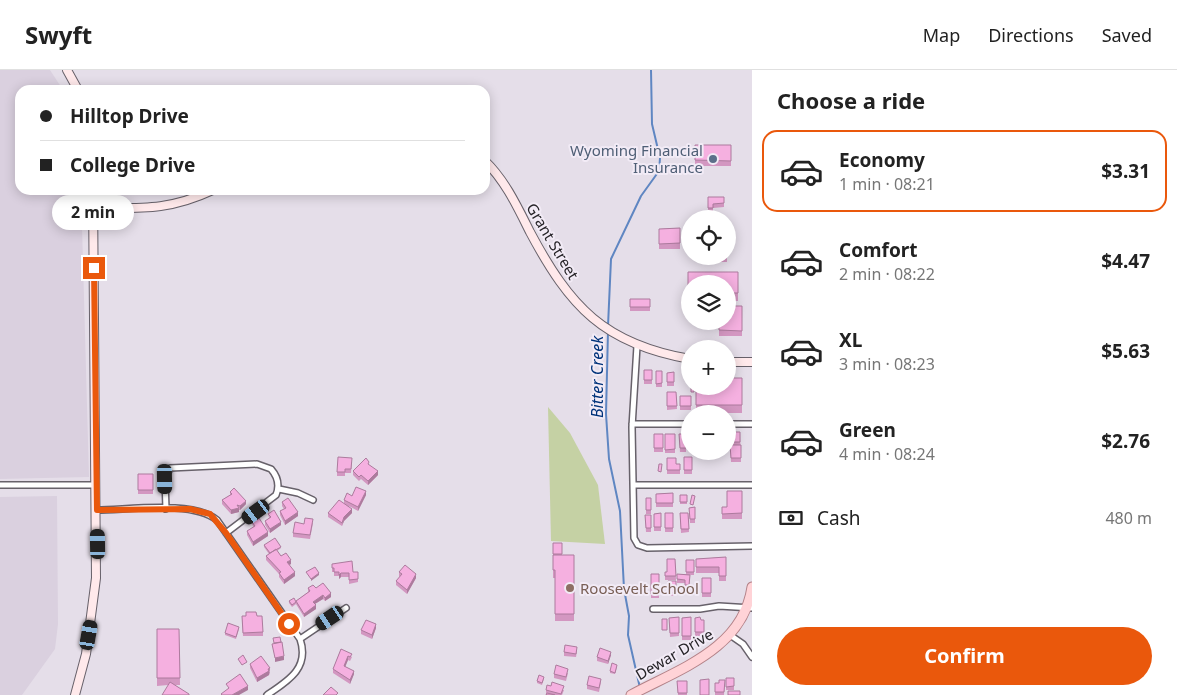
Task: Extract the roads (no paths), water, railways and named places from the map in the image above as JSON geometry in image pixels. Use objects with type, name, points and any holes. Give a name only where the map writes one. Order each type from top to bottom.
[{"type":"main road","points":[[67,70],[75,85]]},
{"type":"main road","name":"Grant Street","points":[[490,168],[504,187],[552,270],[578,305],[600,325],[635,345],[662,354],[681,357]]},
{"type":"main road","points":[[75,695],[92,616],[96,578],[97,486],[92,195]]},
{"type":"main road","points":[[93,208],[162,208],[187,202],[202,195]]},
{"type":"main road","points":[[736,362],[752,362]]},
{"type":"main road","name":"Dewar Drive","points":[[631,695],[720,645],[750,608],[752,588]]},
{"type":"street","points":[[635,345],[632,424],[634,538],[638,546],[647,548],[752,546]]},
{"type":"street","points":[[632,424],[681,424]]},
{"type":"street","points":[[736,424],[752,424]]},
{"type":"street","points":[[166,509],[166,472],[170,468],[177,466],[264,466],[276,475],[279,489],[271,501],[226,533]]},
{"type":"street","points":[[0,485],[97,486]]},
{"type":"street","points":[[633,485],[752,485]]},
{"type":"street","points":[[279,489],[298,493],[313,500]]},
{"type":"street","points":[[97,510],[190,509],[205,512],[217,520],[300,639],[303,656],[297,672],[292,678],[267,695]]},
{"type":"street","points":[[653,609],[700,609],[719,606],[750,608]]},
{"type":"street","points":[[300,639],[346,608]]},
{"type":"street","points":[[730,635],[743,644],[752,657]]},
{"type":"waterway","name":"Bitter Creek","points":[[608,326],[611,259],[641,196],[659,171],[660,158],[652,124],[651,70]]},
{"type":"waterway","name":"Bitter Creek","points":[[608,331],[606,414],[609,459],[620,511],[624,589],[629,616],[628,635],[640,688]]},
{"type":"place","name":"Wyoming Financial Insurance","points":[[713,159]]},
{"type":"place","name":"Roosevelt School","points":[[570,588]]}]
